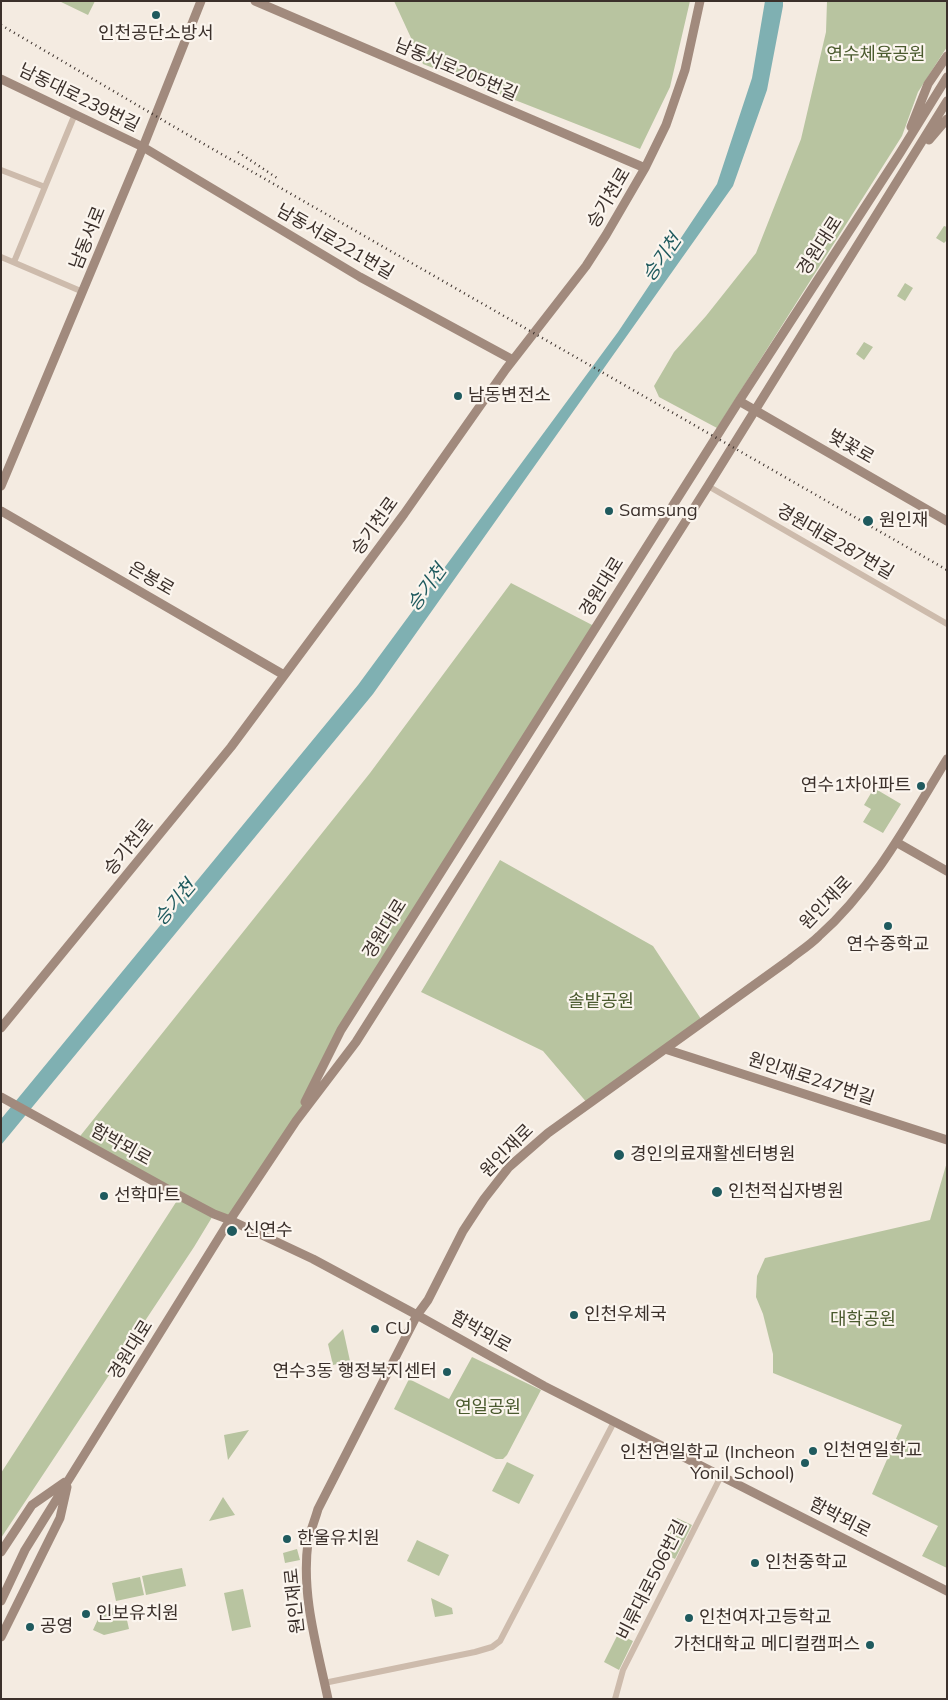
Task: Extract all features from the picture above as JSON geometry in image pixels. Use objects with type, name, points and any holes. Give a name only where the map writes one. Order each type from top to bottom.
[{"type":"main road","name":"남동서로","points":[[1,486],[143,147],[201,1]]},
{"type":"main road","name":"남동서로205번길","points":[[255,1],[645,168]]},
{"type":"main road","name":"승기천로","points":[[1,1028],[230,747],[404,514],[512,360],[586,266],[645,168],[666,125],[685,70],[700,1]]},
{"type":"main road","points":[[900,153],[928,84],[947,56]]},
{"type":"main road","name":"경원대로","points":[[296,1121],[341,1030],[739,401],[900,153],[947,77]]},
{"type":"main road","name":"남동대로239번길","points":[[1,79],[143,147]]},
{"type":"main road","name":"경원대로","points":[[1,1601],[25,1550],[230,1220],[296,1121],[356,1042],[708,486],[947,101]]},
{"type":"main road","points":[[912,159],[947,119]]},
{"type":"main road","name":"남동서로221번길","points":[[143,147],[360,277],[512,360]]},
{"type":"main road","name":"벚꽃로","points":[[739,401],[947,521]]},
{"type":"main road","name":"은봉로","points":[[1,511],[284,675]]},
{"type":"main road","name":"원인재로","points":[[328,1699],[306,1587],[309,1540],[318,1509],[418,1315],[428,1300],[463,1231],[484,1199],[509,1167],[548,1132],[819,937],[841,915],[866,885],[896,842],[947,759]]},
{"type":"main road","points":[[896,842],[947,871]]},
{"type":"main road","name":"원인재로247번길","points":[[665,1049],[947,1140]]},
{"type":"main road","name":"함박뫼로","points":[[1,1097],[214,1214],[312,1260],[418,1315],[544,1386],[947,1591]]},
{"type":"main road","points":[[1,1552],[32,1505],[69,1480]]},
{"type":"main road","points":[[1,1636],[60,1518],[69,1480]]},
{"type":"street","points":[[14,262],[75,114]]},
{"type":"street","points":[[1,170],[45,187]]},
{"type":"street","points":[[1,257],[83,292]]},
{"type":"street","name":"경원대로287번길","points":[[708,486],[947,624]]},
{"type":"street","points":[[324,1684],[475,1652],[492,1647],[500,1641],[614,1422]]},
{"type":"street","name":"비류대로506번길","points":[[615,1699],[623,1670],[721,1476]]},
{"type":"green space","points":[[59,1],[95,1],[88,15]]},
{"type":"green space","points":[[394,1],[690,1],[670,87],[640,149],[423,64]]},
{"type":"green space","name":"연수체육공원","points":[[827,1],[947,1],[947,47],[918,92],[902,136],[717,428],[659,397],[654,386],[674,352],[706,316],[756,253],[801,139],[826,32]]},
{"type":"green space","points":[[944,226],[947,227],[947,240],[944,243],[936,238]]},
{"type":"green space","points":[[905,283],[913,288],[905,301],[897,296]]},
{"type":"green space","points":[[864,342],[873,347],[864,360],[856,354]]},
{"type":"green space","points":[[511,583],[596,627],[341,1030],[296,1121],[230,1220],[77,1140],[370,773]]},
{"type":"green space","points":[[874,788],[901,804],[883,833],[863,822],[871,809],[864,805]]},
{"type":"green space","name":"솔밭공원","points":[[500,860],[653,946],[703,1022],[588,1104],[543,1051],[421,992]]},
{"type":"green space","name":"대학공원","points":[[947,1162],[947,1568],[922,1556],[938,1526],[872,1494],[902,1425],[773,1373],[773,1354],[763,1314],[756,1297],[757,1276],[765,1258],[930,1220]]},
{"type":"green space","points":[[180,1196],[214,1214],[1,1538],[1,1473]]},
{"type":"green space","points":[[343,1329],[350,1361],[333,1365],[328,1344]]},
{"type":"green space","name":"연일공원","points":[[472,1357],[541,1390],[507,1455],[503,1459],[496,1459],[394,1409],[409,1379],[449,1399]]},
{"type":"green space","points":[[249,1430],[228,1460],[224,1435]]},
{"type":"green space","points":[[507,1462],[534,1475],[519,1504],[492,1491]]},
{"type":"green space","points":[[223,1497],[235,1515],[209,1521]]},
{"type":"green space","points":[[677,1518],[692,1525],[675,1559],[661,1552]]},
{"type":"green space","points":[[417,1540],[449,1555],[439,1576],[407,1561]]},
{"type":"green space","points":[[297,1549],[300,1560],[285,1563],[283,1553]]},
{"type":"green space","points":[[182,1568],[186,1586],[146,1595],[142,1576]]},
{"type":"green space","points":[[140,1577],[144,1595],[116,1601],[112,1583]]},
{"type":"green space","points":[[243,1589],[251,1627],[232,1631],[224,1593]]},
{"type":"green space","points":[[431,1598],[452,1608],[453,1614],[435,1617]]},
{"type":"green space","points":[[104,1606],[124,1607],[129,1629],[104,1635],[93,1630]]},
{"type":"green space","points":[[618,1634],[633,1641],[619,1670],[604,1662]]},
{"type":"water","points":[[765,1],[783,1],[783,6],[767,90],[733,186],[373,694],[1,1145],[1,1119],[358,685],[618,332],[717,184],[752,78]]},
{"type":"railway","points":[[1,25],[183,132],[947,570]]},
{"type":"railway","points":[[238,152],[277,178]]},
{"type":"place","name":"인천공단소방서","points":[[156,15]]},
{"type":"place","name":"남동변전소","points":[[458,396]]},
{"type":"place","name":"Samsung","points":[[609,511]]},
{"type":"place","name":"원인재","points":[[868,521]]},
{"type":"place","name":"연수1차아파트","points":[[921,786]]},
{"type":"place","name":"연수중학교","points":[[888,926]]},
{"type":"place","name":"경인의료재활센터병원","points":[[619,1155]]},
{"type":"place","name":"인천적십자병원","points":[[717,1192]]},
{"type":"place","name":"선학마트","points":[[104,1196]]},
{"type":"place","name":"신연수","points":[[232,1231]]},
{"type":"place","name":"인천우체국","points":[[574,1315]]},
{"type":"place","name":"CU","points":[[375,1329]]},
{"type":"place","name":"연수3동 행정복지센터","points":[[447,1372]]},
{"type":"place","name":"인천연일학교","points":[[813,1451]]},
{"type":"place","name":"인천연일학교 (Incheon Yonil School)","points":[[805,1463]]},
{"type":"place","name":"한울유치원","points":[[287,1539]]},
{"type":"place","name":"인천중학교","points":[[755,1563]]},
{"type":"place","name":"인보유치원","points":[[86,1614]]},
{"type":"place","name":"인천여자고등학교","points":[[689,1618]]},
{"type":"place","name":"공영","points":[[30,1627]]},
{"type":"place","name":"가천대학교 메디컬캠퍼스","points":[[870,1645]]},
{"type":"water label","name":"승기천","points":[[662,258]]},
{"type":"water label","name":"승기천","points":[[427,588]]},
{"type":"water label","name":"승기천","points":[[175,903]]}]
